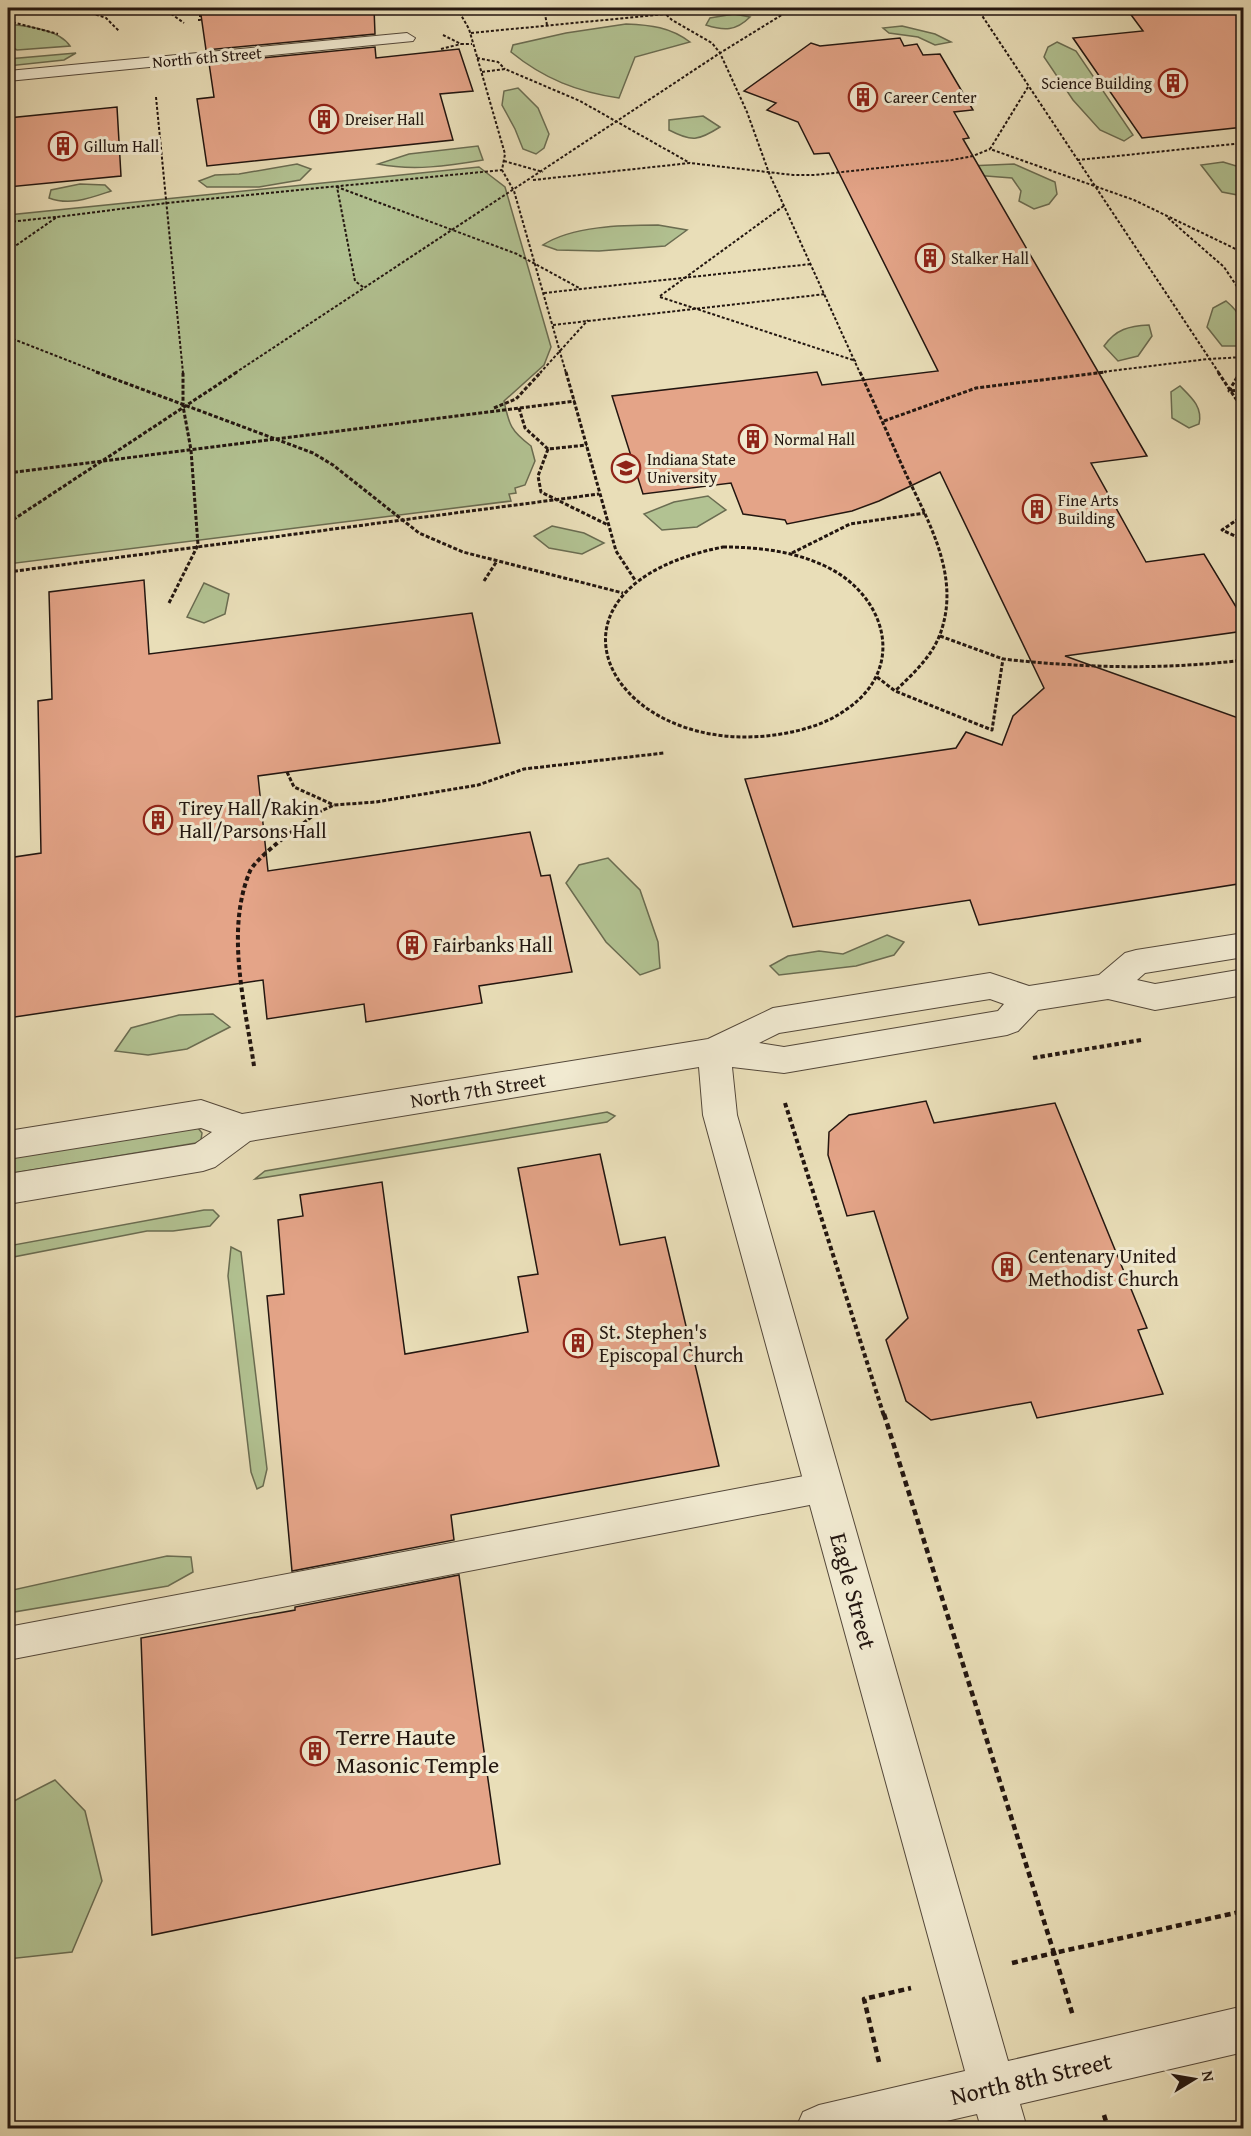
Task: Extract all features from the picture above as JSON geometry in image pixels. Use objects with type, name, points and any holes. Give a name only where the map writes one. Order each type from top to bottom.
[{"type":"street","points":[[1108,986],[1136,962],[1244,945]]},
{"type":"street","name":"North 7th Street","points":[[8,1189],[203,1157],[242,1128],[714,1051],[784,1060],[1007,1022],[1029,999],[1108,986],[1155,997],[1244,982]]},
{"type":"street","name":"Eagle Street","points":[[714,1051],[720,1115],[998,2109]]},
{"type":"street","name":"North 7th Street","points":[[8,1145],[201,1114],[242,1128]]},
{"type":"street","name":"North 8th Street","points":[[819,2128],[998,2109],[1244,2029]]},
{"type":"lane","name":"North 6th Street","points":[[8,76],[407,38]]},
{"type":"lane","points":[[8,1644],[825,1487]]},
{"type":"path","points":[[77,8],[91,11]]},
{"type":"path","points":[[183,22],[200,20],[200,8]]},
{"type":"path","points":[[457,8],[462,13],[471,33],[506,154],[502,170],[514,191],[536,264],[608,525],[616,550],[635,580]]},
{"type":"path","points":[[547,25],[545,14],[550,8]]},
{"type":"path","points":[[659,8],[672,20],[712,43],[720,53],[747,112],[769,173],[884,421],[938,544],[945,569],[947,602],[939,643],[925,663],[895,691]]},
{"type":"path","points":[[471,33],[728,8]]},
{"type":"path","points":[[8,523],[363,287],[531,180],[720,53],[793,8]]},
{"type":"path","points":[[977,8],[1244,411]]},
{"type":"path","points":[[8,21],[30,25],[64,37]]},
{"type":"path","points":[[477,58],[498,62],[505,69],[580,101],[690,163]]},
{"type":"path","points":[[122,66],[123,84],[154,81],[184,384],[183,406],[191,450],[198,545],[169,603]]},
{"type":"path","points":[[482,72],[505,69]]},
{"type":"path","points":[[531,180],[690,163],[769,173],[815,175],[974,156],[990,149],[1029,87]]},
{"type":"path","points":[[1077,160],[1244,143]]},
{"type":"path","points":[[990,149],[1162,212],[1244,253]]},
{"type":"path","points":[[504,161],[543,172]]},
{"type":"path","points":[[8,222],[167,203],[502,170]]},
{"type":"path","points":[[337,187],[517,254],[581,289]]},
{"type":"path","points":[[337,187],[355,281],[363,287]]},
{"type":"path","points":[[785,205],[660,297],[856,361]]},
{"type":"path","points":[[1162,212],[1224,267],[1244,297]]},
{"type":"path","points":[[8,251],[57,217]]},
{"type":"path","points":[[544,293],[812,264]]},
{"type":"path","points":[[553,325],[826,294]]},
{"type":"path","points":[[491,410],[516,399],[588,320]]},
{"type":"path","points":[[8,337],[183,406],[313,453],[333,465],[405,519],[419,533],[463,552],[622,593]]},
{"type":"path","points":[[884,421],[976,388],[1208,359],[1244,357]]},
{"type":"path","points":[[1229,391],[1244,364]]},
{"type":"path","points":[[1229,391],[1244,390]]},
{"type":"path","points":[[8,473],[281,440],[575,400]]},
{"type":"path","points":[[519,408],[520,422],[526,432],[548,449],[587,445]]},
{"type":"path","points":[[548,449],[536,476],[536,486],[553,500],[608,525]]},
{"type":"path","points":[[8,572],[198,545],[599,494]]},
{"type":"path","points":[[791,553],[850,524],[925,513]]},
{"type":"path","points":[[1244,515],[1222,530],[1244,540]]},
{"type":"path","points":[[740,546],[791,553],[826,566],[841,575],[866,597],[880,622],[885,650],[877,677],[869,690],[845,712],[829,721],[793,733],[753,738],[720,735],[672,722],[632,696],[615,674],[607,650],[606,626],[622,593],[635,580],[667,561],[706,549],[740,546]]},
{"type":"path","points":[[484,580],[497,561]]},
{"type":"path","points":[[940,636],[1003,659],[1066,667],[1113,670],[1156,669],[1244,660]]},
{"type":"path","points":[[877,677],[895,691],[992,730],[1003,659]]},
{"type":"path","points":[[254,1066],[240,973],[239,913],[251,869],[283,838],[317,813],[334,805],[376,802],[478,785],[525,769],[664,753]]},
{"type":"path","points":[[287,772],[294,787],[334,805]]},
{"type":"path","points":[[1023,1059],[1151,1038]]},
{"type":"path","points":[[784,1101],[1054,1953],[1244,1911]]},
{"type":"green space","points":[[734,14],[750,17],[740,25],[730,28],[706,25],[710,18]]},
{"type":"green space","points":[[8,24],[50,32],[65,40],[70,46],[17,50],[8,45]]},
{"type":"green space","points":[[626,24],[660,28],[675,33],[690,42],[635,57],[619,98],[589,92],[562,83],[536,70],[511,52],[513,45],[566,33]]},
{"type":"green space","points":[[902,26],[935,34],[951,42],[935,45],[918,37],[889,33],[883,28]]},
{"type":"green space","points":[[1057,42],[1076,51],[1133,135],[1124,141],[1100,130],[1073,100],[1044,57],[1048,47]]},
{"type":"green space","points":[[76,53],[64,60],[8,66],[8,59]]},
{"type":"green space","points":[[518,88],[538,108],[549,134],[544,148],[536,154],[523,149],[502,105],[504,91]]},
{"type":"green space","points":[[703,116],[720,127],[695,138],[684,137],[669,130],[669,120]]},
{"type":"green space","points":[[478,146],[483,160],[444,166],[417,167],[378,164],[409,154]]},
{"type":"green space","points":[[1223,162],[1243,168],[1243,196],[1222,192],[1201,165]]},
{"type":"green space","points":[[297,164],[311,169],[300,180],[259,187],[207,187],[199,181],[215,175],[239,174]]},
{"type":"green space","points":[[1014,164],[1055,182],[1057,194],[1049,204],[1034,209],[1019,201],[1021,191],[1012,178],[973,175],[944,167]]},
{"type":"green space","points":[[479,167],[505,187],[551,347],[544,365],[504,401],[512,427],[531,446],[535,461],[525,485],[515,488],[516,493],[509,494],[511,501],[8,564],[8,215]]},
{"type":"green space","points":[[80,184],[105,185],[111,191],[72,201],[49,198],[51,190]]},
{"type":"green space","points":[[658,225],[687,230],[665,246],[599,251],[557,250],[543,245],[583,230],[614,226]]},
{"type":"green space","points":[[1226,301],[1236,311],[1241,321],[1242,332],[1237,346],[1222,346],[1207,327],[1213,308]]},
{"type":"green space","points":[[1149,325],[1152,336],[1138,356],[1118,361],[1104,346],[1118,332],[1135,326]]},
{"type":"green space","points":[[1180,386],[1198,407],[1199,424],[1189,428],[1172,418],[1171,392]]},
{"type":"green space","points":[[708,496],[726,510],[697,527],[662,530],[644,514],[674,502]]},
{"type":"green space","points":[[552,526],[584,533],[604,543],[582,554],[549,548],[534,536]]},
{"type":"green space","points":[[204,583],[229,594],[225,614],[204,623],[187,617]]},
{"type":"green space","points":[[608,858],[640,890],[658,942],[660,968],[640,975],[606,942],[566,883],[579,865]]},
{"type":"green space","points":[[887,935],[904,942],[894,955],[856,966],[779,975],[770,966],[788,956],[819,951],[843,954]]},
{"type":"green space","points":[[213,1014],[230,1027],[187,1049],[148,1055],[115,1051],[131,1028],[179,1015]]},
{"type":"green space","points":[[607,1112],[615,1116],[607,1122],[255,1179],[265,1171]]},
{"type":"green space","points":[[198,1128],[202,1133],[201,1140],[196,1143],[8,1174],[8,1158]]},
{"type":"green space","points":[[213,1210],[219,1216],[210,1226],[173,1231],[147,1231],[8,1258],[8,1246]]},
{"type":"green space","points":[[231,1247],[241,1252],[267,1469],[263,1486],[257,1489],[251,1472],[228,1276]]},
{"type":"green space","points":[[167,1556],[191,1557],[193,1572],[168,1586],[8,1613],[8,1591]]},
{"type":"green space","points":[[55,1780],[85,1811],[102,1881],[72,1952],[8,1959],[8,1804]]},
{"type":"building","points":[[200,8],[374,8],[375,34],[206,50]]},
{"type":"building","name":"Science Building","points":[[1126,8],[1244,8],[1244,127],[1142,138],[1073,38],[1143,31]]},
{"type":"building","points":[[900,38],[904,46],[917,44],[923,55],[940,54],[973,110],[954,112],[969,138],[963,139],[1147,456],[1091,463],[1146,562],[1204,554],[1244,620],[1244,631],[1065,656],[1244,720],[1244,883],[979,925],[970,900],[793,927],[745,779],[956,748],[966,732],[1002,745],[1013,716],[1044,688],[940,472],[852,511],[787,524],[785,520],[743,514],[731,483],[643,494],[612,396],[817,372],[822,385],[938,371],[829,153],[814,154],[798,122],[767,110],[776,103],[744,91],[811,43],[820,46]]},
{"type":"building","name":"Dreiser Hall","points":[[375,47],[376,58],[459,49],[473,91],[440,94],[453,140],[207,166],[197,99],[214,97],[209,63]]},
{"type":"building","name":"Gillum Hall","points":[[117,107],[121,176],[8,187],[8,118]]},
{"type":"building","name":"Tirey Hall/Rakin Hall/Parsons Hall","points":[[144,580],[149,654],[472,613],[500,743],[258,776],[268,871],[530,832],[541,876],[550,875],[572,972],[479,986],[482,1003],[366,1022],[364,1004],[267,1019],[263,980],[8,1018],[8,858],[41,853],[38,701],[52,699],[49,592]]},
{"type":"building","name":"Centenary United Methodist Church","points":[[926,1101],[934,1123],[1055,1103],[1147,1328],[1138,1330],[1163,1394],[1037,1418],[1031,1402],[931,1420],[906,1401],[886,1340],[908,1318],[874,1211],[847,1216],[828,1155],[829,1132],[849,1115]]},
{"type":"building","name":"St. Stephen's Episcopal Church","points":[[600,1154],[620,1245],[665,1237],[719,1466],[451,1515],[454,1540],[292,1571],[267,1296],[284,1294],[278,1220],[303,1216],[300,1195],[382,1182],[405,1354],[528,1332],[518,1277],[538,1274],[518,1168]]},
{"type":"building","name":"Terre Haute Masonic Temple","points":[[459,1575],[500,1864],[152,1935],[141,1638],[295,1610],[295,1607]]},
{"type":"place","name":"Science Building","points":[[1173,83]]},
{"type":"place","name":"Career Center","points":[[863,97]]},
{"type":"place","name":"Dreiser Hall","points":[[324,119]]},
{"type":"place","name":"Gillum Hall","points":[[63,146]]},
{"type":"place","name":"Stalker Hall","points":[[930,258]]},
{"type":"place","name":"Normal Hall","points":[[753,439]]},
{"type":"place","name":"Indiana State University","points":[[626,468]]},
{"type":"place","name":"Fine Arts Building","points":[[1037,509]]},
{"type":"place","name":"Tirey Hall/Rakin Hall/Parsons Hall","points":[[158,820]]},
{"type":"place","name":"Fairbanks Hall","points":[[412,945]]},
{"type":"place","name":"Centenary United Methodist Church","points":[[1007,1267]]},
{"type":"place","name":"St. Stephen's Episcopal Church","points":[[578,1343]]},
{"type":"place","name":"Terre Haute Masonic Temple","points":[[315,1751]]}]
